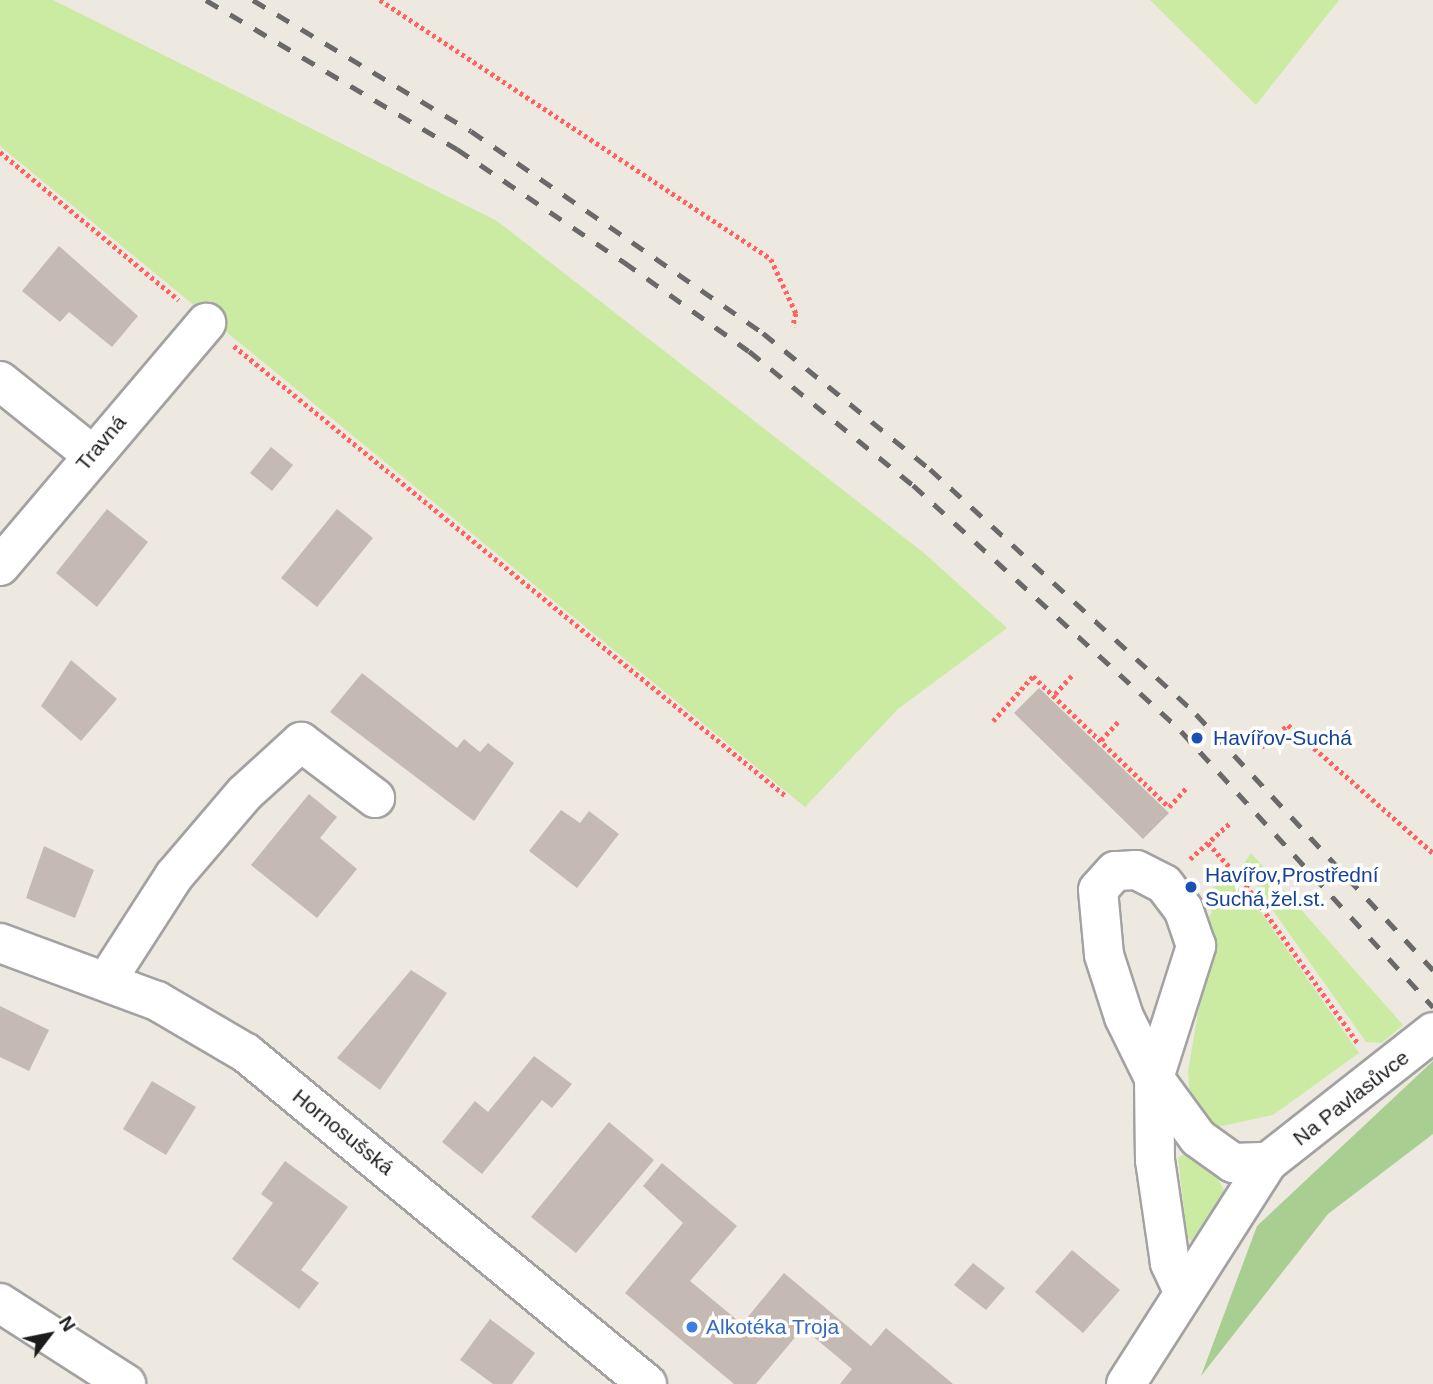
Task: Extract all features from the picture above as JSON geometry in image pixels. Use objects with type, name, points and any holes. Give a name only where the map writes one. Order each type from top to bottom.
[{"type":"street","name":"Travná","points":[[0,566],[91,454],[206,323]]},
{"type":"street","points":[[0,381],[91,454]]},
{"type":"street","points":[[107,980],[174,876],[245,793],[301,742],[375,798]]},
{"type":"street","points":[[1126,1384],[1182,1289],[1170,1264],[1155,1160],[1154,1078],[1196,946],[1184,909],[1164,884],[1136,870],[1115,871],[1098,890],[1096,911],[1124,1017],[1154,1078],[1198,1138],[1233,1163],[1268,1162]]},
{"type":"street","name":"Hornosušská","points":[[0,943],[107,980],[157,1001],[246,1054],[647,1384]]},
{"type":"street","name":"Na Pavlasůvce","points":[[1182,1289],[1268,1162],[1433,1032]]},
{"type":"street","points":[[0,1303],[126,1384]]},
{"type":"path","points":[[380,0],[771,259],[796,313],[793,327]]},
{"type":"path","points":[[0,152],[786,796]]},
{"type":"path","points":[[1055,694],[1072,675]]},
{"type":"path","points":[[993,721],[1033,677],[1055,694],[1169,807],[1187,788]]},
{"type":"path","points":[[1101,740],[1119,721]]},
{"type":"path","points":[[1261,747],[1288,725],[1433,853]]},
{"type":"path","points":[[1164,884],[1231,822]]},
{"type":"path","points":[[1208,843],[1245,885],[1358,1044]]},
{"type":"green space","points":[[0,0],[53,0],[497,221],[924,553],[1007,628],[898,709],[805,807],[0,146]]},
{"type":"green space","points":[[1150,0],[1339,0],[1256,105]]},
{"type":"green space","points":[[1251,853],[1403,1025],[1382,1043],[1366,1042],[1274,912],[1244,864]]},
{"type":"green space","points":[[1226,879],[1249,895],[1359,1053],[1273,1115],[1217,1127],[1190,1097],[1188,1072],[1207,959],[1201,923],[1212,913],[1205,893]]},
{"type":"green space","points":[[1433,1061],[1433,1134],[1328,1214],[1201,1376],[1257,1226]]},
{"type":"green space","points":[[1184,1154],[1217,1178],[1226,1193],[1195,1243],[1187,1238],[1178,1158]]},
{"type":"building","points":[[59,246],[138,316],[112,347],[69,312],[60,322],[22,291]]},
{"type":"building","points":[[271,447],[293,465],[272,491],[250,473]]},
{"type":"building","points":[[107,509],[148,542],[97,607],[56,573]]},
{"type":"building","points":[[337,509],[373,538],[317,607],[281,578]]},
{"type":"building","points":[[71,660],[117,699],[81,741],[41,706]]},
{"type":"building","points":[[362,673],[457,748],[464,739],[480,752],[488,743],[514,763],[474,821],[330,712]]},
{"type":"building","points":[[1039,688],[1169,813],[1143,839],[1014,713]]},
{"type":"building","points":[[309,794],[337,817],[320,838],[357,869],[317,918],[251,865]]},
{"type":"building","points":[[561,810],[580,823],[589,811],[619,834],[577,888],[529,851]]},
{"type":"building","points":[[44,846],[94,870],[75,918],[26,898]]},
{"type":"building","points":[[411,970],[447,993],[380,1090],[337,1058]]},
{"type":"building","points":[[0,1006],[49,1030],[29,1071],[0,1057]]},
{"type":"building","points":[[534,1056],[572,1084],[552,1108],[542,1100],[482,1174],[442,1142],[475,1101],[488,1112]]},
{"type":"building","points":[[152,1081],[196,1107],[166,1155],[123,1129]]},
{"type":"building","points":[[609,1122],[654,1160],[576,1253],[531,1217]]},
{"type":"building","points":[[285,1161],[348,1207],[301,1270],[319,1283],[299,1309],[232,1259],[273,1203],[261,1194]]},
{"type":"building","points":[[662,1163],[737,1226],[690,1281],[742,1324],[784,1273],[871,1346],[886,1328],[953,1384],[840,1384],[852,1369],[803,1328],[756,1384],[734,1384],[625,1293],[683,1223],[643,1186]]},
{"type":"building","points":[[1072,1250],[1120,1290],[1083,1333],[1035,1292]]},
{"type":"building","points":[[973,1263],[1005,1288],[986,1310],[954,1285]]},
{"type":"building","points":[[490,1319],[535,1353],[512,1384],[493,1384],[460,1360]]},
{"type":"railway","points":[[206,0],[457,149],[624,262],[749,351],[913,485],[1181,731],[1433,1007]]},
{"type":"railway","points":[[253,0],[471,131],[632,242],[763,333],[930,469],[1196,714],[1433,970]]},
{"type":"place","name":"Havířov-Suchá","points":[[1197,738]]},
{"type":"place","name":"Havířov,Prostřední Suchá,žel.st.","points":[[1191,887]]},
{"type":"place","name":"Alkotéka Troja","points":[[692,1327]]}]
